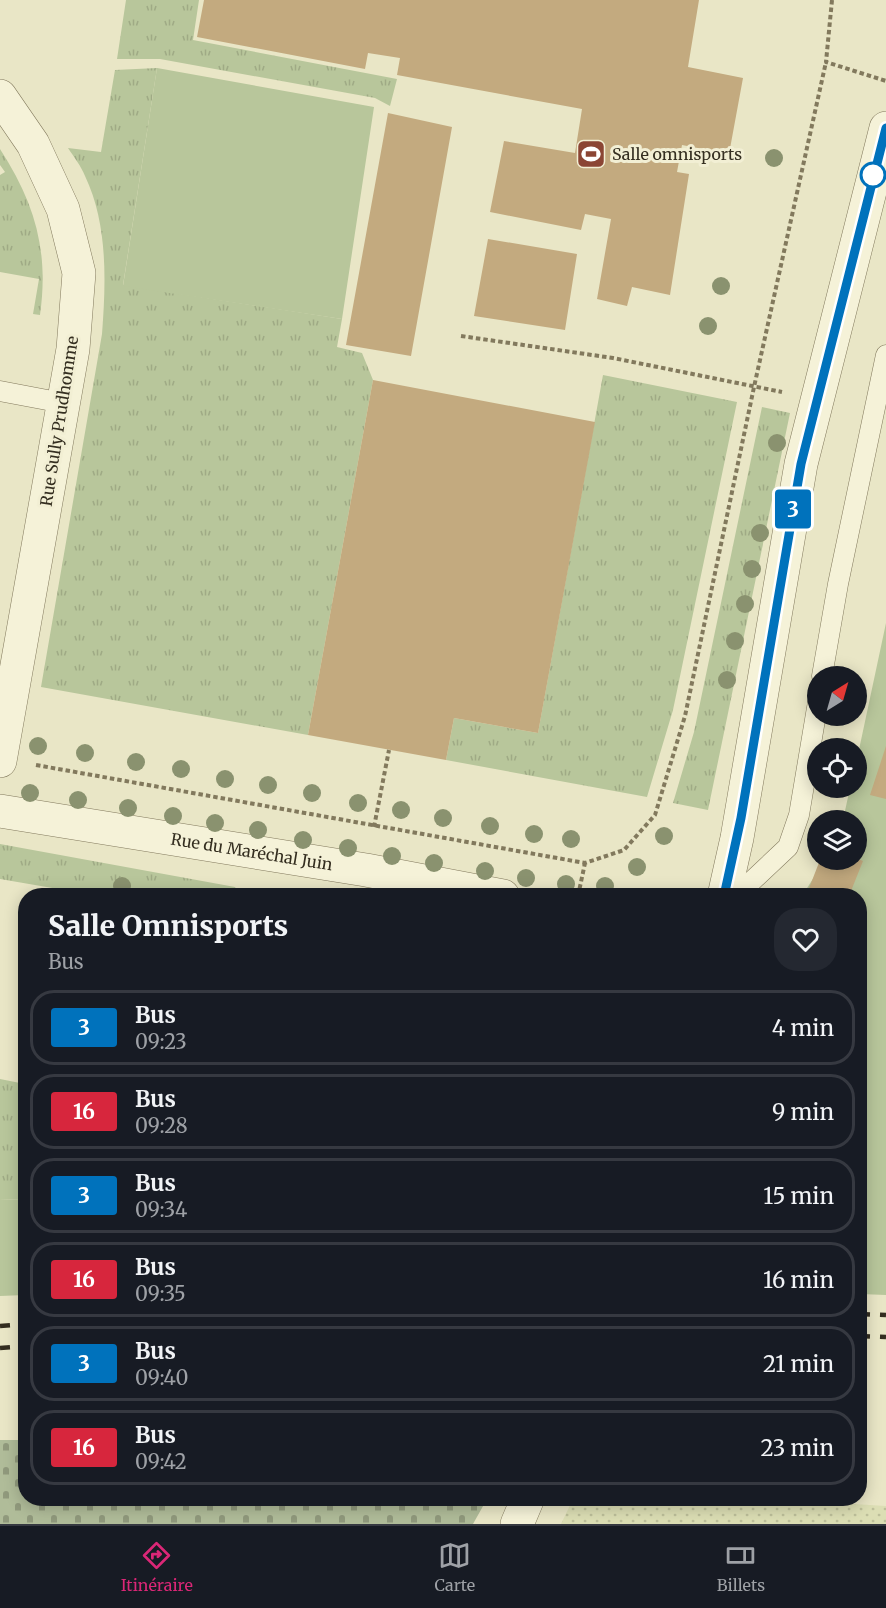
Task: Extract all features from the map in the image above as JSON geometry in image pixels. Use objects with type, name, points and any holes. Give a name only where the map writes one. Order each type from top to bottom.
[{"type":"street","name":"Rue Sully Prudhomme","points":[[0,96],[33,144],[63,208],[79,273],[73,349],[0,760]]},
{"type":"street","points":[[726,888],[737,838],[801,464],[886,128]]},
{"type":"street","name":"Rue du Maréchal Juin","points":[[0,811],[366,870],[461,888]]},
{"type":"street","points":[[517,1524],[525,1506]]},
{"type":"lane","points":[[824,666],[840,573],[886,355]]},
{"type":"lane","points":[[0,392],[63,403]]},
{"type":"lane","points":[[744,888],[788,847],[799,815],[814,726]]},
{"type":"path","points":[[0,760],[585,863],[624,850],[654,815],[684,716],[826,62],[832,0]]},
{"type":"path","points":[[826,62],[886,81]]},
{"type":"path","points":[[461,336],[613,358],[817,398]]},
{"type":"path","points":[[366,870],[389,750]]},
{"type":"path","points":[[580,888],[585,863]]},
{"type":"green space","points":[[126,0],[199,0],[193,40],[397,79],[390,106],[375,98],[160,59],[117,59]]},
{"type":"green space","points":[[157,68],[123,285],[342,319],[337,347],[362,353],[373,380],[308,735],[41,687],[102,334],[104,253],[102,233],[92,194],[83,172],[68,148],[101,152],[115,70]]},
{"type":"green space","points":[[157,68],[374,107],[342,319],[123,286]]},
{"type":"green space","points":[[0,149],[22,189],[36,228],[41,249],[42,270],[40,315],[33,314],[39,279],[0,272],[0,175],[5,172],[0,165]]},
{"type":"green space","points":[[603,375],[737,402],[673,710],[647,797],[446,760],[454,718],[538,733]]},
{"type":"green space","points":[[762,407],[790,413],[708,810],[673,803],[694,732]]},
{"type":"green space","points":[[886,623],[886,1295],[867,1294],[867,888],[807,888],[819,870],[867,870],[867,810],[845,810],[848,798],[867,798],[867,738],[861,738],[864,726],[867,726],[867,712]]},
{"type":"green space","points":[[0,844],[236,888],[52,888],[0,879]]},
{"type":"green space","points":[[0,1079],[18,1083],[18,1200],[0,1199]]},
{"type":"green space","points":[[0,1199],[18,1200],[18,1295],[0,1296]]},
{"type":"green space","points":[[0,1440],[18,1440],[18,1506],[483,1506],[473,1524],[0,1524]]},
{"type":"green space","points":[[570,1506],[886,1506],[886,1524],[561,1524]]},
{"type":"building","name":"Salle omnisports","points":[[204,0],[699,0],[688,67],[743,78],[729,154],[682,145],[677,172],[689,174],[670,295],[632,287],[627,306],[597,299],[611,219],[585,214],[581,230],[490,212],[504,141],[575,153],[582,109],[397,75],[400,58],[368,53],[365,69],[197,37]]},
{"type":"building","points":[[388,113],[452,127],[411,356],[346,345]]},
{"type":"building","points":[[488,239],[577,254],[565,330],[474,316]]},
{"type":"building","points":[[373,380],[595,422],[538,733],[454,718],[446,760],[308,735]]},
{"type":"building","points":[[886,746],[886,799],[870,795]]},
{"type":"building","points":[[816,870],[859,870],[852,888],[809,888]]},
{"type":"railway","points":[[867,1314],[886,1315]]},
{"type":"railway","points":[[0,1326],[18,1325]]},
{"type":"railway","points":[[867,1336],[886,1337]]},
{"type":"railway","points":[[0,1348],[18,1347]]},
{"type":"bus line","name":"3","points":[[726,888],[741,818],[801,464],[886,128]]},
{"type":"place","name":"Salle omnisports","points":[[591,154]]}]
